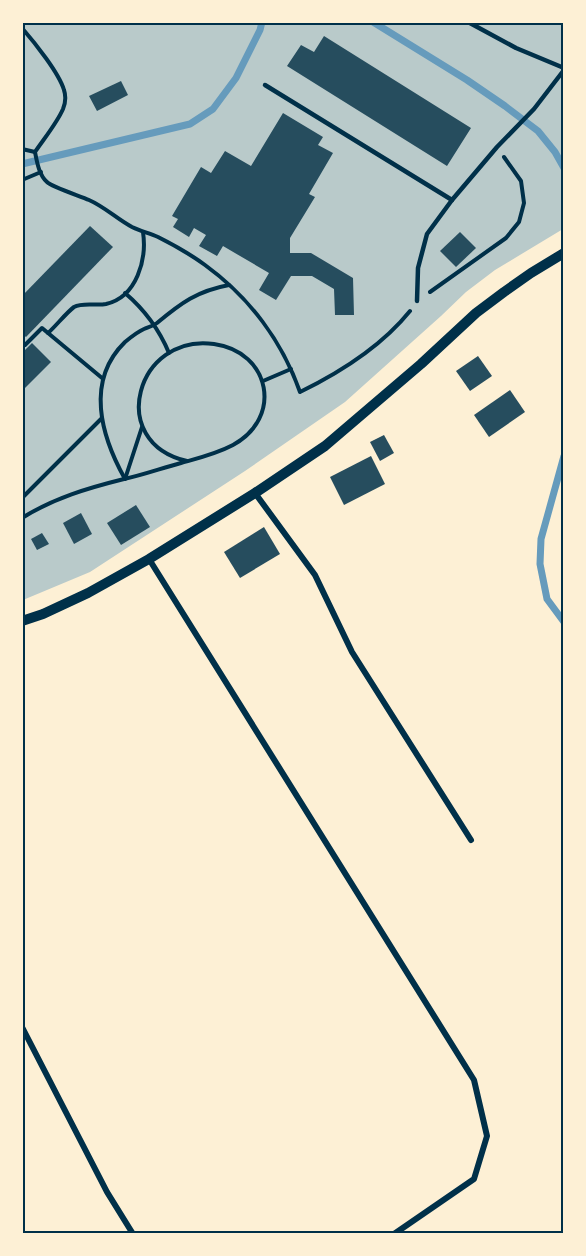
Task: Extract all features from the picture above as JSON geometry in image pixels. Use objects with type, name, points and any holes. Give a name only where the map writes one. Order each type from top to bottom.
[{"type":"street","points":[[22,621],[88,593],[149,559],[325,446],[421,364],[476,313],[531,273],[564,253]]},
{"type":"street","points":[[255,493],[315,575],[352,652],[471,840]]},
{"type":"street","points":[[149,559],[474,1080],[487,1136],[474,1179],[394,1233]]},
{"type":"street","points":[[22,1027],[106,1192],[133,1233]]},
{"type":"lane","points":[[417,302],[418,268],[427,234],[496,147],[534,109],[564,69],[516,48],[468,22]]},
{"type":"lane","points":[[265,85],[452,200]]},
{"type":"path","points":[[22,28],[53,70],[64,89],[65,96],[63,109],[34,152]]},
{"type":"path","points":[[34,152],[47,182],[92,201],[132,227],[168,242],[215,272],[245,300],[263,322],[282,351],[300,392],[339,371],[373,347],[404,318],[417,302],[506,238],[519,222],[524,203],[521,181],[496,147]]},
{"type":"path","points":[[22,149],[34,152]]},
{"type":"path","points":[[22,180],[40,170]]},
{"type":"path","points":[[48,333],[75,307],[106,304],[118,299],[133,285],[143,259],[143,231]]},
{"type":"path","points":[[124,479],[111,449],[101,398],[102,378],[112,357],[127,340],[155,325],[181,303],[204,292],[229,285]]},
{"type":"path","points":[[125,293],[155,325],[169,353]]},
{"type":"path","points":[[22,343],[25,345],[42,328],[102,378]]},
{"type":"path","points":[[22,518],[85,489],[124,479],[186,461],[223,450],[251,431],[260,418],[264,404],[263,381],[246,358],[226,347],[216,344],[194,344],[183,346],[169,353],[148,372],[140,390],[138,409],[142,427],[153,444],[168,455],[186,461]]},
{"type":"path","points":[[263,381],[291,369]]},
{"type":"path","points":[[22,498],[103,417]]},
{"type":"path","points":[[124,479],[142,427]]},
{"type":"shaded area","points":[[23,23],[563,23],[563,229],[495,270],[466,292],[345,402],[245,471],[90,572],[23,600]]},
{"type":"building","points":[[324,36],[471,128],[447,166],[287,66],[301,45],[314,52]]},
{"type":"building","points":[[121,81],[128,95],[97,111],[89,96]]},
{"type":"building","points":[[283,113],[323,137],[318,145],[333,153],[309,194],[315,197],[290,238],[290,253],[311,253],[353,278],[354,315],[335,315],[334,289],[312,276],[291,276],[276,300],[259,290],[269,273],[223,246],[217,256],[199,246],[206,235],[194,228],[189,237],[173,227],[178,219],[172,216],[201,167],[211,173],[225,151],[251,166]]},
{"type":"building","points":[[90,226],[113,247],[26,337],[22,334],[22,296]]},
{"type":"building","points":[[460,232],[476,248],[456,267],[440,251]]},
{"type":"building","points":[[32,343],[51,362],[22,391],[22,349],[24,351]]},
{"type":"building","points":[[478,356],[492,376],[470,391],[456,371]]},
{"type":"building","points":[[510,390],[525,412],[489,437],[474,415]]},
{"type":"building","points":[[384,435],[394,453],[380,461],[370,442]]},
{"type":"building","points":[[371,456],[385,484],[344,505],[330,477]]},
{"type":"building","points":[[136,505],[150,527],[121,545],[107,523]]},
{"type":"building","points":[[81,513],[92,534],[74,544],[63,523]]},
{"type":"building","points":[[264,527],[280,554],[240,578],[224,552]]},
{"type":"building","points":[[42,533],[49,544],[37,550],[31,539]]},
{"type":"waterway","points":[[22,164],[190,124],[213,109],[236,78],[262,22]]},
{"type":"waterway","points":[[373,22],[467,80],[538,131],[555,152],[564,168]]},
{"type":"waterway","points":[[564,456],[541,539],[540,564],[547,599],[564,622]]}]
